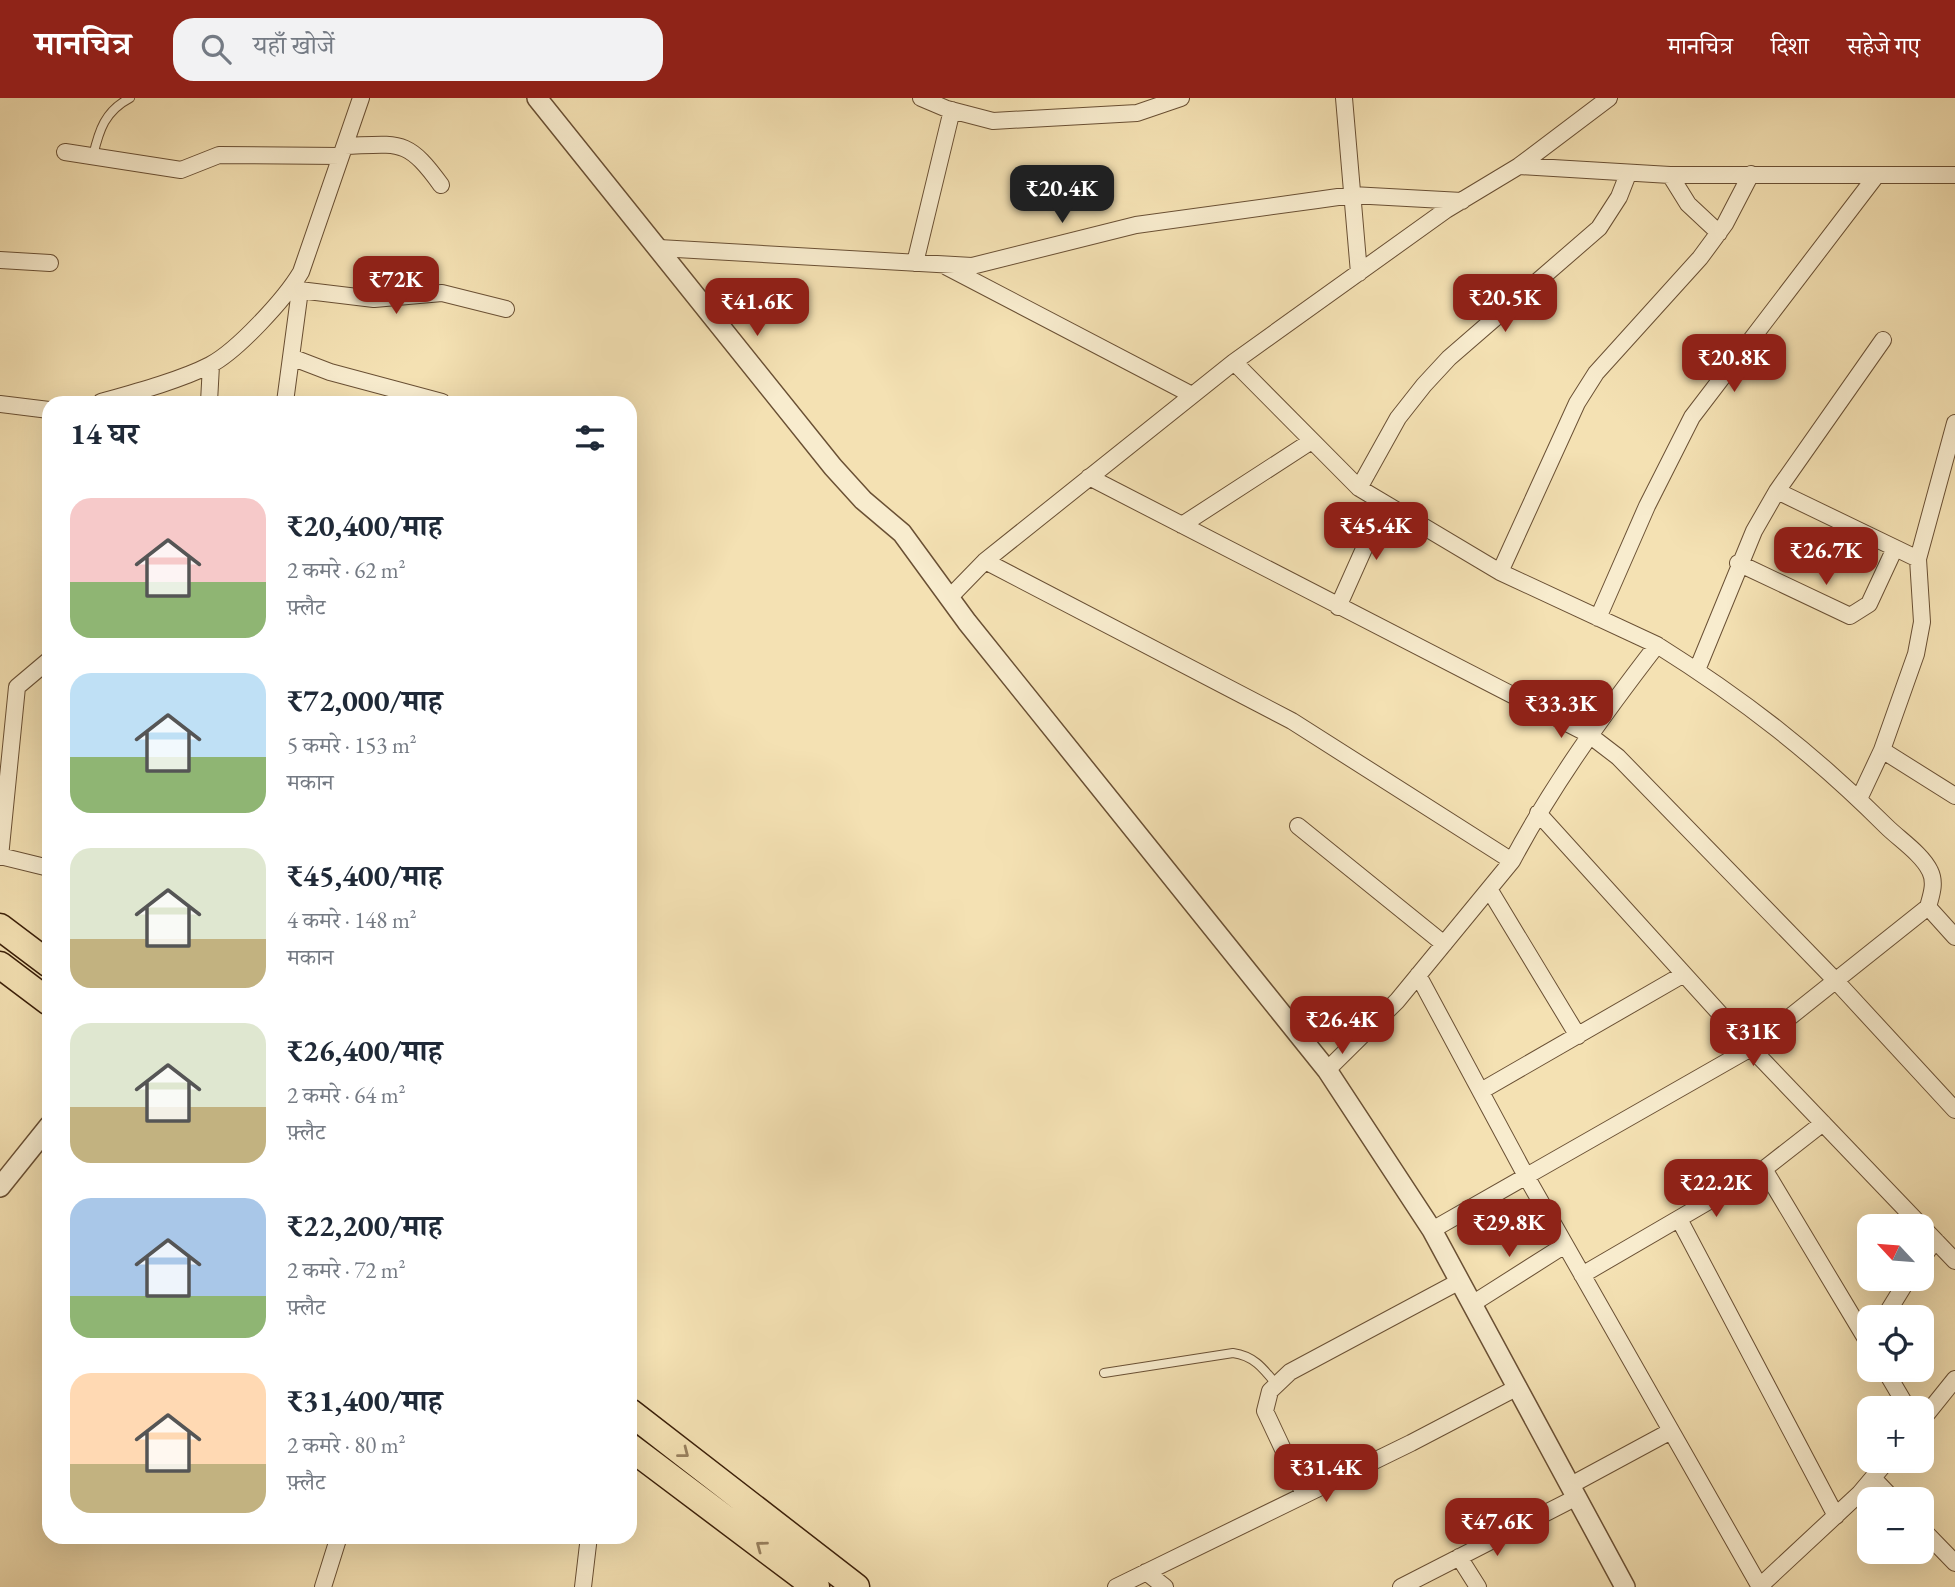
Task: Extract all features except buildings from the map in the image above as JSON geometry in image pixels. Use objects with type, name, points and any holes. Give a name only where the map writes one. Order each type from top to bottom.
[{"type":"highway","points":[[0,927],[42,959]]},
{"type":"highway","points":[[0,965],[42,997]]},
{"type":"highway","points":[[637,1417],[856,1587]]},
{"type":"highway","points":[[637,1452],[816,1587]]},
{"type":"street","points":[[286,396],[296,290],[360,98]]},
{"type":"street","points":[[537,98],[833,467],[863,500],[902,533],[949,598],[1158,863],[1327,1070],[1432,1230],[1625,1587]]},
{"type":"street","points":[[921,98],[993,121],[1137,113],[1181,98]]},
{"type":"street","points":[[1344,98],[1359,273]]},
{"type":"street","points":[[949,598],[985,561],[1234,362],[1462,201],[1519,166],[1609,98]]},
{"type":"street","points":[[915,263],[953,110]]},
{"type":"street","points":[[65,152],[181,170],[219,155],[343,151],[397,144],[420,155],[441,185]]},
{"type":"street","points":[[1519,166],[1670,176],[1955,175]]},
{"type":"street","points":[[1359,488],[1398,418],[1424,384],[1449,358],[1599,228],[1619,197],[1628,174]]},
{"type":"street","points":[[1500,572],[1565,427],[1596,373],[1719,233],[1751,174]]},
{"type":"street","points":[[1670,176],[1682,197],[1719,233]]},
{"type":"street","points":[[1598,618],[1647,506],[1692,417],[1877,176]]},
{"type":"street","points":[[659,248],[972,266],[1136,225],[1352,195],[1462,201]]},
{"type":"street","points":[[0,260],[50,264]]},
{"type":"street","points":[[942,265],[1192,395]]},
{"type":"street","points":[[119,396],[211,365],[296,290],[374,299],[442,293],[506,309]]},
{"type":"street","points":[[1697,670],[1738,563],[1777,491],[1882,340]]},
{"type":"street","points":[[291,358],[330,372],[420,396]]},
{"type":"street","points":[[1234,362],[1310,442],[1359,488],[1500,572],[1657,645],[1697,670],[1774,723],[1859,799],[1931,872],[1933,891],[1928,907],[1751,1048],[1432,1230]]},
{"type":"street","points":[[209,396],[211,365]]},
{"type":"street","points":[[0,404],[42,409]]},
{"type":"street","points":[[1859,799],[1882,750],[1916,654],[1922,622],[1918,559],[1955,423]]},
{"type":"street","points":[[1182,525],[1310,442]]},
{"type":"street","points":[[1089,477],[1588,734],[1618,757],[1836,981],[1955,1110]]},
{"type":"street","points":[[1777,491],[1918,559]]},
{"type":"street","points":[[1338,607],[1384,503]]},
{"type":"street","points":[[1738,563],[1850,617],[1869,604],[1895,548]]},
{"type":"street","points":[[985,561],[1292,721],[1512,862]]},
{"type":"street","points":[[1327,1070],[1418,975],[1512,862],[1538,813],[1588,734],[1657,645]]},
{"type":"street","points":[[42,666],[17,687],[0,856],[42,866]]},
{"type":"street","points":[[1882,750],[1955,796]]},
{"type":"street","points":[[1538,813],[1751,1048],[1909,1214]]},
{"type":"street","points":[[1298,826],[1444,944]]},
{"type":"street","points":[[1489,889],[1578,1036]]},
{"type":"street","points":[[1928,907],[1955,937]]},
{"type":"street","points":[[1482,1091],[1685,974]]},
{"type":"street","points":[[1418,975],[1526,1176],[1759,1587],[1836,1516],[1877,1473]]},
{"type":"street","points":[[1582,1275],[1764,1169],[1823,1124]]},
{"type":"street","points":[[0,1187],[42,1135]]},
{"type":"street","points":[[1764,1169],[1857,1324]]},
{"type":"street","points":[[1679,1219],[1836,1516]]},
{"type":"street","points":[[1934,1240],[1955,1261]]},
{"type":"street","points":[[1472,1304],[1565,1245]]},
{"type":"street","points":[[1304,1494],[1265,1411],[1270,1391],[1290,1372],[1460,1281]]},
{"type":"street","points":[[1934,1405],[1955,1379]]},
{"type":"street","points":[[1116,1587],[1518,1387]]},
{"type":"street","points":[[1401,1587],[1574,1491],[1671,1431]]},
{"type":"street","points":[[1873,1478],[1882,1487]]},
{"type":"street","points":[[1934,1541],[1955,1563]]},
{"type":"street","points":[[323,1587],[336,1544]]},
{"type":"street","points":[[583,1587],[588,1544]]},
{"type":"street","points":[[1459,1557],[1478,1587]]},
{"type":"street","points":[[1146,1572],[1165,1587]]},
{"type":"lane","points":[[93,156],[100,126],[117,105],[130,98]]},
{"type":"lane","points":[[1104,1373],[1233,1353],[1257,1362],[1276,1384]]}]
